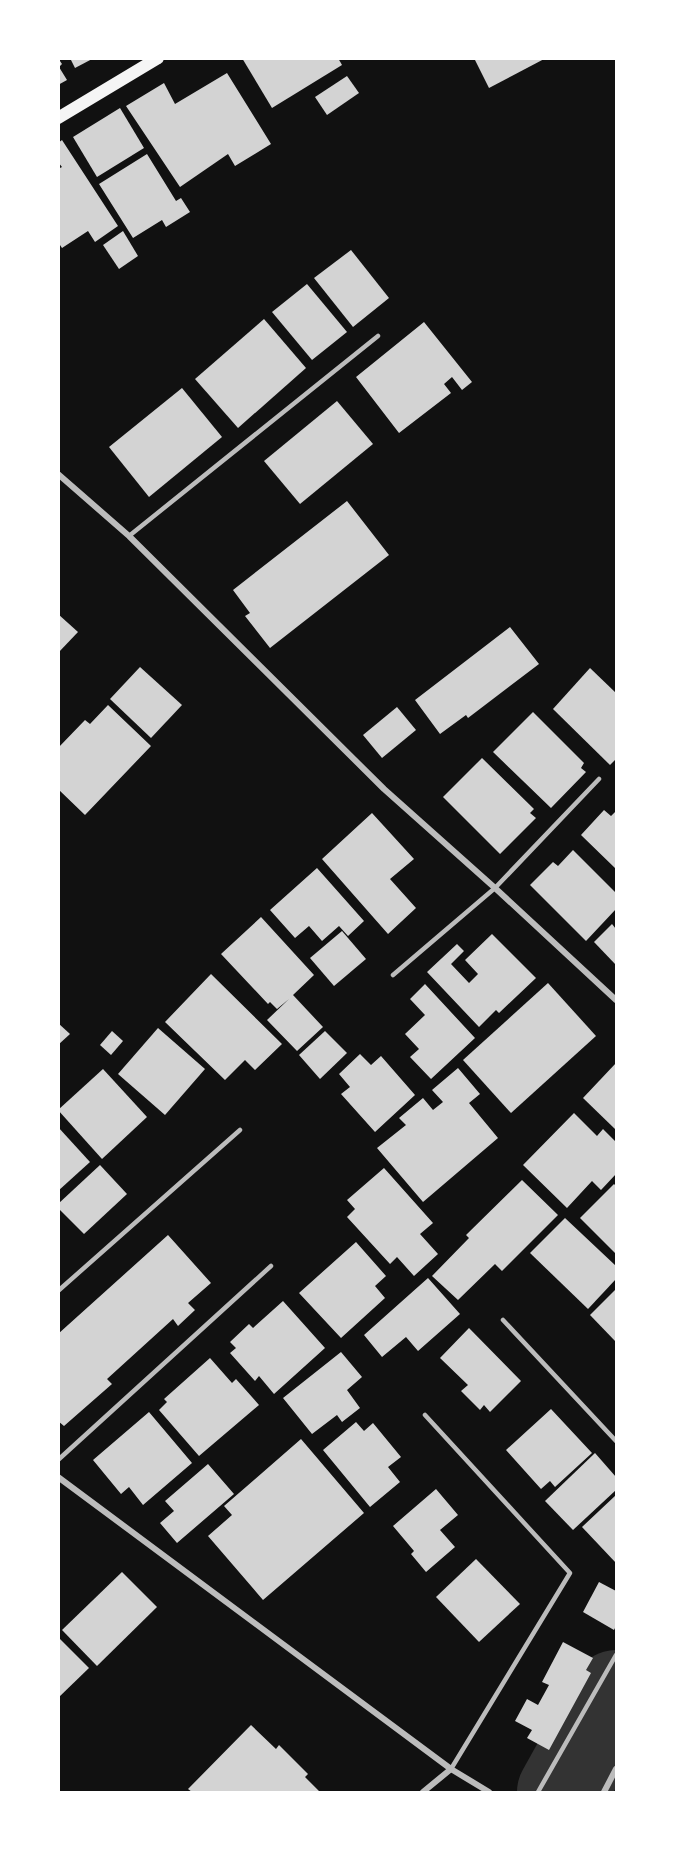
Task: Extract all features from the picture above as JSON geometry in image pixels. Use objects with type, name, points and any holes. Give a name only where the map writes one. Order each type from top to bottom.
[{"type":"main road","points":[[58,118],[158,58]]},
{"type":"street","points":[[58,474],[129,536],[384,789],[616,1000]]},
{"type":"street","points":[[58,1476],[451,1769],[489,1792]]},
{"type":"street","points":[[423,1792],[451,1769]]},
{"type":"street","points":[[604,1792],[616,1769]]},
{"type":"lane","points":[[129,536],[378,336]]},
{"type":"lane","points":[[393,975],[495,888],[599,779]]},
{"type":"lane","points":[[58,1291],[240,1130]]},
{"type":"lane","points":[[58,1460],[271,1266]]},
{"type":"lane","points":[[503,1320],[616,1441]]},
{"type":"lane","points":[[425,1414],[570,1573],[451,1769]]},
{"type":"lane","points":[[538,1792],[616,1655]]},
{"type":"building","points":[[58,58],[62,64],[59,67],[67,80],[58,85]]},
{"type":"building","points":[[70,58],[94,58],[75,68]]},
{"type":"building","points":[[242,58],[338,58],[342,65],[272,108]]},
{"type":"building","points":[[474,58],[546,58],[489,88]]},
{"type":"building","points":[[227,73],[271,144],[235,166],[228,154],[180,187],[126,106],[164,83],[175,104]]},
{"type":"building","points":[[347,76],[359,93],[327,115],[315,97]]},
{"type":"building","points":[[120,108],[144,148],[97,177],[73,137]]},
{"type":"building","points":[[62,140],[118,226],[95,242],[88,231],[62,248],[58,242],[58,169],[62,167],[58,162],[58,143]]},
{"type":"building","points":[[147,154],[176,201],[181,198],[190,212],[166,227],[162,220],[133,238],[99,184]]},
{"type":"building","points":[[123,231],[138,256],[119,269],[103,245]]},
{"type":"building","points":[[351,250],[389,298],[353,327],[314,278]]},
{"type":"building","points":[[307,284],[347,332],[312,360],[272,312]]},
{"type":"building","points":[[264,319],[306,368],[238,428],[195,379]]},
{"type":"building","points":[[424,322],[472,382],[462,390],[452,377],[444,384],[451,393],[399,433],[356,377]]},
{"type":"building","points":[[182,388],[222,437],[149,497],[109,447]]},
{"type":"building","points":[[337,401],[373,444],[300,504],[264,461]]},
{"type":"building","points":[[347,501],[389,555],[270,648],[245,616],[250,613],[233,590]]},
{"type":"building","points":[[58,614],[78,632],[58,653]]},
{"type":"building","points":[[510,627],[539,664],[468,718],[466,715],[440,734],[415,700]]},
{"type":"building","points":[[140,667],[182,705],[151,738],[110,699]]},
{"type":"building","points":[[590,668],[616,693],[616,759],[610,765],[553,709]]},
{"type":"building","points":[[108,705],[151,746],[85,815],[58,789],[58,748],[85,720],[90,724]]},
{"type":"building","points":[[397,707],[416,730],[382,758],[363,735]]},
{"type":"building","points":[[533,712],[584,763],[581,768],[586,772],[551,808],[493,752]]},
{"type":"building","points":[[482,758],[534,809],[530,813],[536,818],[500,854],[443,797]]},
{"type":"building","points":[[604,810],[611,816],[616,811],[616,869],[581,835]]},
{"type":"building","points":[[372,813],[414,859],[390,879],[416,908],[388,934],[322,859]]},
{"type":"building","points":[[573,850],[616,893],[616,909],[586,941],[530,885],[553,862],[558,866]]},
{"type":"building","points":[[317,868],[364,921],[348,936],[339,926],[322,941],[309,926],[295,938],[270,910]]},
{"type":"building","points":[[261,917],[314,975],[293,995],[323,1027],[297,1051],[267,1020],[289,999],[277,1009],[270,1002],[268,1004],[221,954]]},
{"type":"building","points":[[612,924],[616,929],[616,965],[594,942]]},
{"type":"building","points":[[342,931],[366,959],[334,986],[310,958]]},
{"type":"building","points":[[492,934],[536,978],[499,1013],[496,1010],[479,1027],[427,972],[457,944],[464,951],[451,964],[469,983],[478,974],[465,960]]},
{"type":"building","points":[[211,974],[282,1044],[255,1070],[245,1060],[225,1080],[165,1022]]},
{"type":"building","points":[[548,983],[596,1036],[511,1113],[463,1060]]},
{"type":"building","points":[[425,984],[475,1038],[431,1079],[410,1057],[419,1049],[405,1034],[425,1015],[410,999]]},
{"type":"building","points":[[58,1023],[70,1034],[58,1045]]},
{"type":"building","points":[[158,1028],[205,1069],[165,1115],[118,1074]]},
{"type":"building","points":[[112,1031],[123,1041],[111,1055],[100,1045]]},
{"type":"building","points":[[325,1031],[347,1053],[320,1079],[299,1055]]},
{"type":"building","points":[[360,1054],[371,1065],[381,1056],[415,1095],[375,1132],[341,1094],[350,1087],[339,1074]]},
{"type":"building","points":[[616,1063],[616,1130],[583,1098]]},
{"type":"building","points":[[458,1068],[480,1094],[469,1103],[498,1138],[423,1202],[377,1148],[406,1125],[399,1118],[423,1098],[433,1110],[443,1102],[432,1090]]},
{"type":"building","points":[[103,1069],[147,1117],[102,1159],[58,1110]]},
{"type":"building","points":[[574,1113],[597,1136],[603,1129],[616,1142],[616,1174],[601,1190],[592,1181],[567,1208],[523,1165]]},
{"type":"building","points":[[58,1127],[90,1162],[58,1191]]},
{"type":"building","points":[[100,1165],[127,1194],[84,1234],[58,1208],[58,1204]]},
{"type":"building","points":[[384,1168],[433,1223],[420,1234],[438,1254],[414,1276],[397,1257],[390,1264],[347,1217],[355,1209],[347,1200]]},
{"type":"building","points":[[522,1180],[558,1215],[502,1271],[495,1264],[458,1300],[432,1276],[469,1238],[466,1235]]},
{"type":"building","points":[[614,1184],[616,1186],[616,1254],[580,1218]]},
{"type":"building","points":[[565,1218],[616,1266],[616,1279],[588,1309],[530,1253]]},
{"type":"building","points":[[168,1235],[211,1283],[188,1303],[195,1310],[178,1326],[173,1319],[107,1379],[112,1384],[64,1426],[58,1421],[58,1334]]},
{"type":"building","points":[[356,1242],[386,1276],[375,1286],[385,1298],[341,1338],[299,1293]]},
{"type":"building","points":[[428,1278],[460,1314],[418,1351],[406,1337],[382,1357],[364,1335]]},
{"type":"building","points":[[616,1289],[616,1342],[590,1315]]},
{"type":"building","points":[[283,1301],[325,1348],[274,1394],[259,1376],[255,1381],[230,1353],[236,1348],[230,1342],[249,1324],[253,1328]]},
{"type":"building","points":[[469,1328],[521,1381],[490,1412],[484,1405],[480,1410],[461,1391],[468,1385],[440,1358]]},
{"type":"building","points":[[341,1352],[362,1377],[347,1390],[360,1408],[342,1422],[337,1415],[312,1434],[283,1398]]},
{"type":"building","points":[[210,1358],[232,1383],[236,1379],[259,1405],[199,1456],[159,1410],[167,1402],[164,1399]]},
{"type":"building","points":[[551,1409],[592,1453],[555,1487],[550,1481],[541,1489],[506,1450]]},
{"type":"building","points":[[149,1412],[192,1463],[143,1505],[129,1487],[121,1494],[93,1460]]},
{"type":"building","points":[[356,1422],[364,1431],[373,1423],[401,1457],[388,1467],[400,1482],[370,1507],[323,1450]]},
{"type":"building","points":[[301,1439],[364,1513],[263,1600],[208,1536],[232,1515],[224,1506]]},
{"type":"building","points":[[595,1453],[616,1477],[616,1490],[573,1530],[545,1501]]},
{"type":"building","points":[[208,1464],[234,1494],[177,1543],[160,1523],[174,1511],[165,1501]]},
{"type":"building","points":[[436,1489],[458,1515],[440,1530],[455,1547],[426,1572],[411,1554],[414,1551],[393,1526]]},
{"type":"building","points":[[616,1495],[616,1563],[582,1527]]},
{"type":"building","points":[[476,1559],[520,1604],[479,1642],[436,1597]]},
{"type":"building","points":[[122,1572],[157,1607],[97,1666],[62,1630]]},
{"type":"building","points":[[599,1582],[616,1591],[614,1630],[583,1612]]},
{"type":"building","points":[[58,1637],[89,1668],[58,1698]]},
{"type":"building","points":[[563,1642],[593,1658],[586,1670],[591,1673],[549,1750],[527,1738],[532,1730],[515,1721],[527,1699],[538,1705],[549,1685],[542,1682]]},
{"type":"building","points":[[251,1725],[276,1749],[279,1745],[308,1774],[305,1777],[320,1792],[192,1792],[188,1789]]},
{"type":"waterway","points":[[562,1792],[616,1695]]}]
